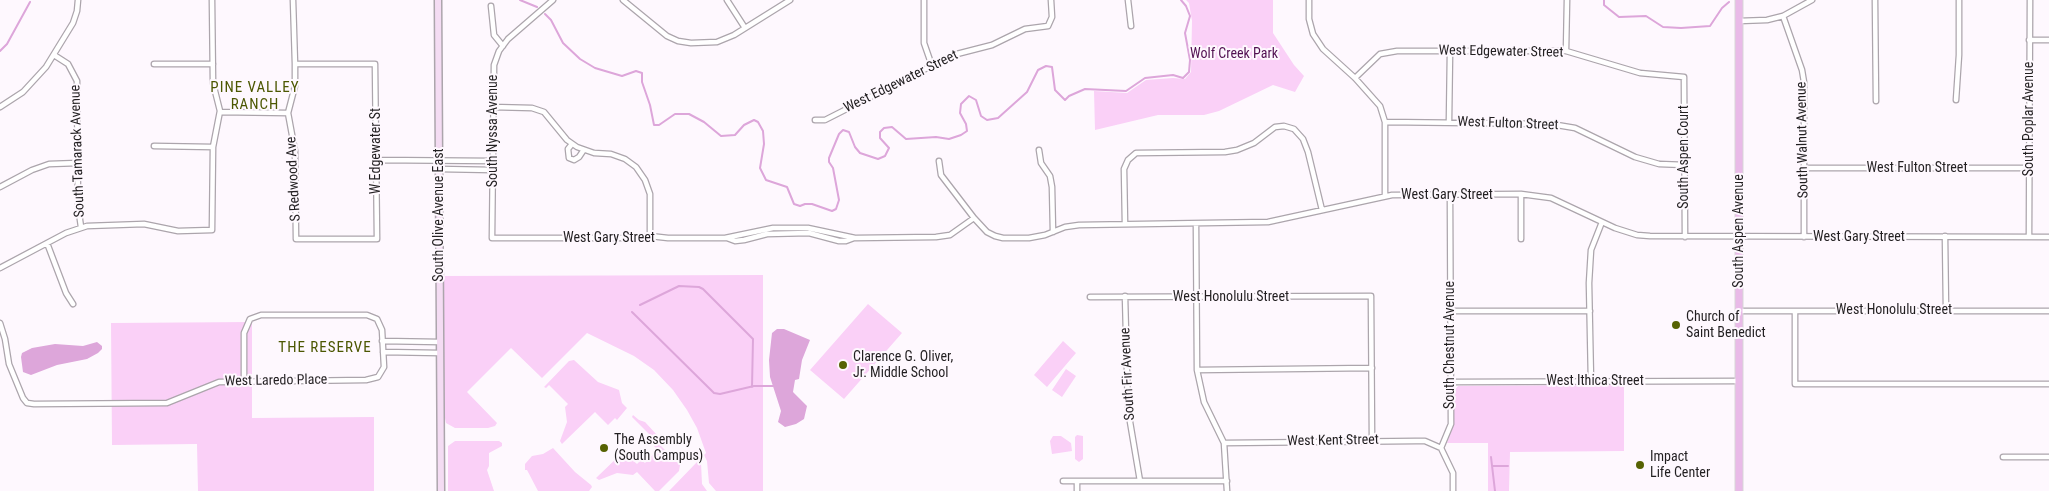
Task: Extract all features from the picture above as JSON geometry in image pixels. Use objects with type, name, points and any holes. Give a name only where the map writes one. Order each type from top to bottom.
[{"type":"main road","name":"South Aspen Avenue","points":[[1739,0],[1739,491]]},
{"type":"street","points":[[0,107],[30,86],[54,55],[75,18],[78,0]]},
{"type":"street","points":[[0,268],[81,227],[98,224],[144,224],[178,232],[212,230],[213,147],[220,112],[213,83],[212,0]]},
{"type":"street","name":"S Redwood Ave","points":[[294,0],[295,86],[288,113],[295,151],[296,239]]},
{"type":"street","name":"South Olive Avenue East","points":[[438,0],[441,491]]},
{"type":"street","name":"South Nyssa Avenue","points":[[492,238],[492,107],[494,65],[503,46],[516,30],[553,0]]},
{"type":"street","points":[[623,0],[667,36],[685,43],[717,42],[734,36],[790,0]]},
{"type":"street","points":[[727,0],[745,28]]},
{"type":"street","points":[[924,0],[924,43],[932,66]]},
{"type":"street","name":"West Edgewater Street","points":[[815,120],[825,120],[964,51],[992,45],[1026,29],[1048,26],[1052,17],[1051,0]]},
{"type":"street","points":[[1128,0],[1132,26]]},
{"type":"street","points":[[1309,0],[1309,20],[1313,34],[1323,49],[1355,78],[1380,106],[1385,122],[1385,196]]},
{"type":"street","points":[[1566,51],[1567,0]]},
{"type":"street","points":[[1739,21],[1767,20],[1783,16],[1812,0]]},
{"type":"street","points":[[1875,0],[1876,101]]},
{"type":"street","points":[[1956,100],[1959,55],[1959,0]]},
{"type":"street","name":"South Poplar Avenue","points":[[2029,237],[2030,0]]},
{"type":"street","points":[[491,6],[494,35],[503,46]]},
{"type":"street","name":"South Walnut Avenue","points":[[1783,16],[1802,70],[1804,82],[1804,237]]},
{"type":"street","points":[[2029,40],[2049,40]]},
{"type":"street","name":"West Edgewater Street","points":[[1355,78],[1380,54],[1397,51],[1566,51],[1640,73],[1684,77]]},
{"type":"street","points":[[1450,52],[1450,121]]},
{"type":"street","name":"South Tamarack Avenue","points":[[54,55],[68,64],[77,82],[78,206],[81,227]]},
{"type":"street","points":[[154,64],[213,64]]},
{"type":"street","name":"W Edgewater St","points":[[294,64],[376,64],[377,239],[296,239]]},
{"type":"street","name":"South Aspen Court","points":[[1684,77],[1685,237]]},
{"type":"street","points":[[492,107],[532,108],[544,112],[567,140],[583,151],[611,154],[625,159],[636,167],[645,180],[650,194],[650,236]]},
{"type":"street","points":[[220,112],[288,113]]},
{"type":"street","name":"West Fulton Street","points":[[1385,122],[1450,121],[1551,124],[1575,128],[1635,157],[1659,164],[1684,165]]},
{"type":"street","points":[[1125,224],[1124,169],[1131,156],[1141,152],[1225,152],[1237,150],[1254,143],[1275,127],[1284,126],[1294,129],[1303,139],[1322,210]]},
{"type":"street","points":[[572,144],[568,149],[569,158],[574,160],[583,151]]},
{"type":"street","points":[[154,146],[213,147]]},
{"type":"street","points":[[1039,150],[1041,164],[1050,176],[1052,187],[1053,232]]},
{"type":"street","points":[[376,160],[493,161]]},
{"type":"street","points":[[939,161],[942,175],[974,218]]},
{"type":"street","points":[[0,187],[32,170],[49,164],[78,163]]},
{"type":"street","name":"West Fulton Street","points":[[1804,168],[2029,168]]},
{"type":"street","points":[[439,169],[493,170]]},
{"type":"street","name":"West Gary Street","points":[[492,238],[627,238],[650,236],[668,238],[725,238],[735,241],[767,234],[809,233],[839,241],[855,238],[944,237],[974,218],[987,232],[1002,238],[1028,238],[1072,226],[1263,223],[1385,196],[1450,194],[1521,194],[1551,198],[1602,222],[1637,235],[1685,237],[2049,237]]},
{"type":"street","name":"South Chestnut Avenue","points":[[1441,448],[1451,424],[1450,194]]},
{"type":"street","points":[[1521,194],[1521,239]]},
{"type":"street","points":[[1591,381],[1591,250],[1602,222]]},
{"type":"street","points":[[1196,224],[1197,370],[1204,402],[1224,442],[1227,491]]},
{"type":"street","points":[[1945,236],[1946,310]]},
{"type":"street","points":[[47,243],[72,304]]},
{"type":"street","name":"South Fir Avenue","points":[[1125,296],[1128,410],[1140,481]]},
{"type":"street","name":"West Honolulu Street","points":[[1090,297],[1371,296],[1372,368]]},
{"type":"street","points":[[1450,311],[1590,311]]},
{"type":"street","name":"West Honolulu Street","points":[[1739,311],[2049,311]]},
{"type":"street","points":[[1795,311],[1795,384],[2049,384]]},
{"type":"street","points":[[244,381],[244,333],[250,319],[261,315],[367,315],[376,319],[382,330],[383,352],[440,353]]},
{"type":"street","name":"West Laredo Place","points":[[0,324],[10,364],[27,403],[167,403],[219,382],[366,380],[378,377],[384,367],[383,352]]},
{"type":"street","points":[[382,341],[440,342]]},
{"type":"street","points":[[1197,370],[1372,368],[1372,440]]},
{"type":"street","name":"West Ithica Street","points":[[1451,382],[1739,381]]},
{"type":"street","name":"West Kent Street","points":[[1224,442],[1425,441],[1441,448]]},
{"type":"street","points":[[1441,448],[1453,473],[1453,491]]},
{"type":"street","points":[[2003,456],[2049,457]]},
{"type":"street","points":[[1064,481],[1227,481]]},
{"type":"street","points":[[1077,481],[1077,491]]},
{"type":"green space","name":"Wolf Creek Park","points":[[1186,0],[1273,0],[1273,33],[1294,65],[1304,76],[1295,92],[1273,85],[1219,111],[1204,115],[1158,115],[1095,130],[1094,91],[1127,93],[1146,80],[1185,79],[1191,72],[1192,21],[1189,3]]},
{"type":"green space","points":[[763,275],[763,491],[716,491],[709,483],[707,461],[704,455],[706,453],[697,428],[673,390],[654,370],[634,356],[587,333],[542,378],[511,348],[467,392],[497,423],[495,426],[488,428],[455,428],[446,423],[442,404],[442,276]]},
{"type":"green space","points":[[868,304],[902,333],[844,399],[810,370]]},
{"type":"green space","points":[[252,322],[252,418],[374,417],[374,491],[198,491],[197,444],[112,445],[111,323]]},
{"type":"green space","points":[[1063,341],[1076,353],[1047,387],[1034,375]]},
{"type":"green space","points":[[574,360],[598,382],[619,390],[622,403],[627,408],[617,420],[615,418],[608,425],[595,412],[562,444],[560,441],[567,422],[565,407],[568,404],[549,385],[546,388],[544,387],[569,361]]},
{"type":"green space","points":[[1066,369],[1076,376],[1062,397],[1052,390]]},
{"type":"green space","points":[[1624,385],[1624,451],[1510,452],[1509,491],[1488,491],[1488,443],[1447,443],[1454,422],[1454,391],[1458,386]]},
{"type":"green space","points":[[633,415],[645,422],[657,435],[660,445],[680,465],[679,471],[659,491],[655,491],[637,472],[633,475],[617,473],[599,480],[596,478],[622,453],[626,458],[628,456],[637,464],[641,460],[645,463],[657,450],[654,446],[657,442],[632,417]]},
{"type":"green space","points":[[1077,435],[1083,436],[1083,459],[1079,462],[1075,459],[1075,437]]},
{"type":"green space","points":[[1053,436],[1061,436],[1071,443],[1072,451],[1052,454],[1050,441]]},
{"type":"green space","points":[[455,441],[499,441],[502,443],[502,446],[489,453],[489,466],[487,470],[494,491],[448,491],[448,446]]},
{"type":"green space","points":[[553,448],[575,472],[591,485],[592,487],[589,491],[538,491],[527,470],[525,470],[525,464],[532,456],[543,454]]},
{"type":"green space","points":[[697,462],[701,463],[702,484],[707,491],[669,491]]},
{"type":"shaded area","points":[[777,329],[784,329],[810,340],[802,360],[799,379],[795,380],[793,392],[807,406],[804,419],[796,424],[785,427],[778,422],[781,411],[770,377],[769,360],[772,333]]},
{"type":"shaded area","points":[[97,342],[102,346],[102,349],[87,359],[57,365],[31,375],[23,372],[22,353],[32,348],[55,344],[83,346]]},
{"type":"waterway","points":[[520,0],[537,7]]},
{"type":"waterway","points":[[545,14],[551,20],[563,43],[580,59],[595,68],[622,76],[636,71],[642,73],[642,82],[650,105],[654,125],[659,125],[675,114],[689,114],[704,122],[721,136],[735,135],[744,125],[754,120],[758,122],[763,131],[764,144],[760,168],[766,180],[787,187],[794,204],[800,206],[812,204],[832,211],[836,209],[839,200],[833,168],[829,158],[839,134],[843,130],[849,132],[855,147],[860,153],[878,159],[885,156],[889,148],[880,138],[880,132],[884,128],[892,127],[906,139],[936,137],[949,139],[961,135],[967,131],[966,124],[960,113],[961,104],[969,96],[976,100],[981,116],[987,120],[998,118],[1027,92],[1038,70],[1046,66],[1052,67],[1055,90],[1065,100],[1069,96],[1085,89],[1126,91],[1145,78],[1173,75],[1183,78],[1189,72],[1190,60],[1185,33],[1190,16],[1181,0]]},
{"type":"waterway","points":[[1604,0],[1604,5],[1619,17],[1646,16],[1663,27],[1681,28],[1710,26],[1722,8],[1729,2]]},
{"type":"waterway","points":[[0,51],[7,44],[30,2]]},
{"type":"waterway","points":[[640,305],[679,286],[703,289],[753,339],[752,387]]},
{"type":"waterway","points":[[632,312],[714,393],[720,394],[754,386],[773,386]]},
{"type":"waterway","points":[[1491,457],[1495,491]]},
{"type":"waterway","points":[[1493,466],[1508,466]]},
{"type":"place","name":"Church of Saint Benedict","points":[[1676,325]]},
{"type":"place","name":"Clarence G. Oliver, Jr. Middle School","points":[[843,365]]},
{"type":"place","name":"The Assembly (South Campus)","points":[[604,448]]},
{"type":"place","name":"Impact Life Center","points":[[1640,465]]},
{"type":"district","name":"PINE VALLEY RANCH","points":[[255,96]]},
{"type":"district","name":"THE RESERVE","points":[[325,348]]}]
